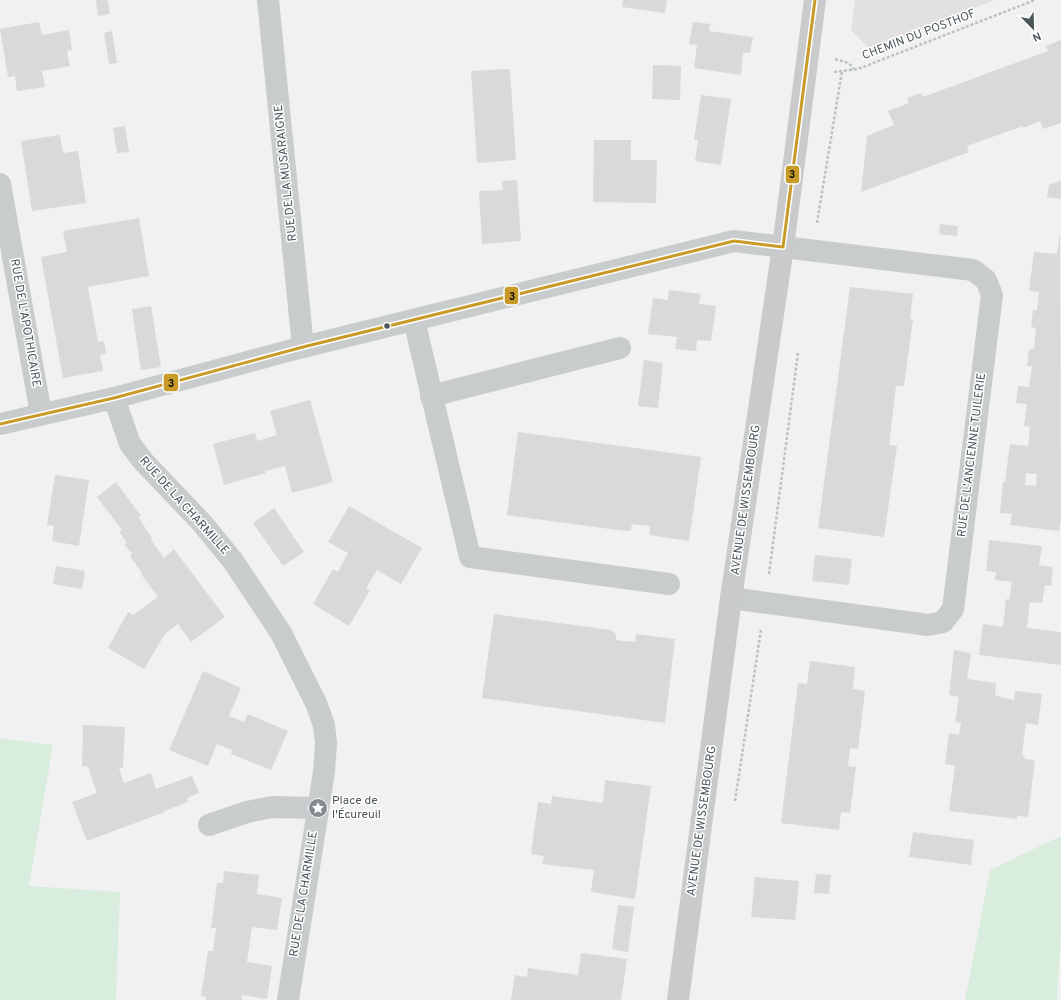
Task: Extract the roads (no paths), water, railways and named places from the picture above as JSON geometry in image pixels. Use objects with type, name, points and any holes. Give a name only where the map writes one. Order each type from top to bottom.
[{"type":"main road","name":"AVENUE DE WISSEMBOURG","points":[[678,1000],[731,598],[783,247],[816,0]]},
{"type":"street","name":"RUE DE LA MUSARAIGNE","points":[[268,0],[303,347]]},
{"type":"street","name":"RUE DE L'APOTHICAIRE","points":[[0,184],[41,414]]},
{"type":"street","name":"RUE DE L'ANCIENNE TUILERIE","points":[[0,424],[114,398],[303,347],[734,240],[973,270],[986,280],[992,295],[953,609],[943,622],[928,625],[765,604],[731,598]]},
{"type":"street","points":[[414,320],[470,557],[669,584]]},
{"type":"street","points":[[432,396],[620,348]]},
{"type":"street","name":"RUE DE LA CHARMILLE","points":[[114,398],[130,444],[143,461],[202,523],[233,561],[281,633],[316,703],[324,724],[326,743],[324,772],[288,1000]]},
{"type":"street","points":[[208,825],[247,812],[272,807],[318,808]]},
{"type":"place","name":"Place de l'Écureuil","points":[[318,808]]}]
